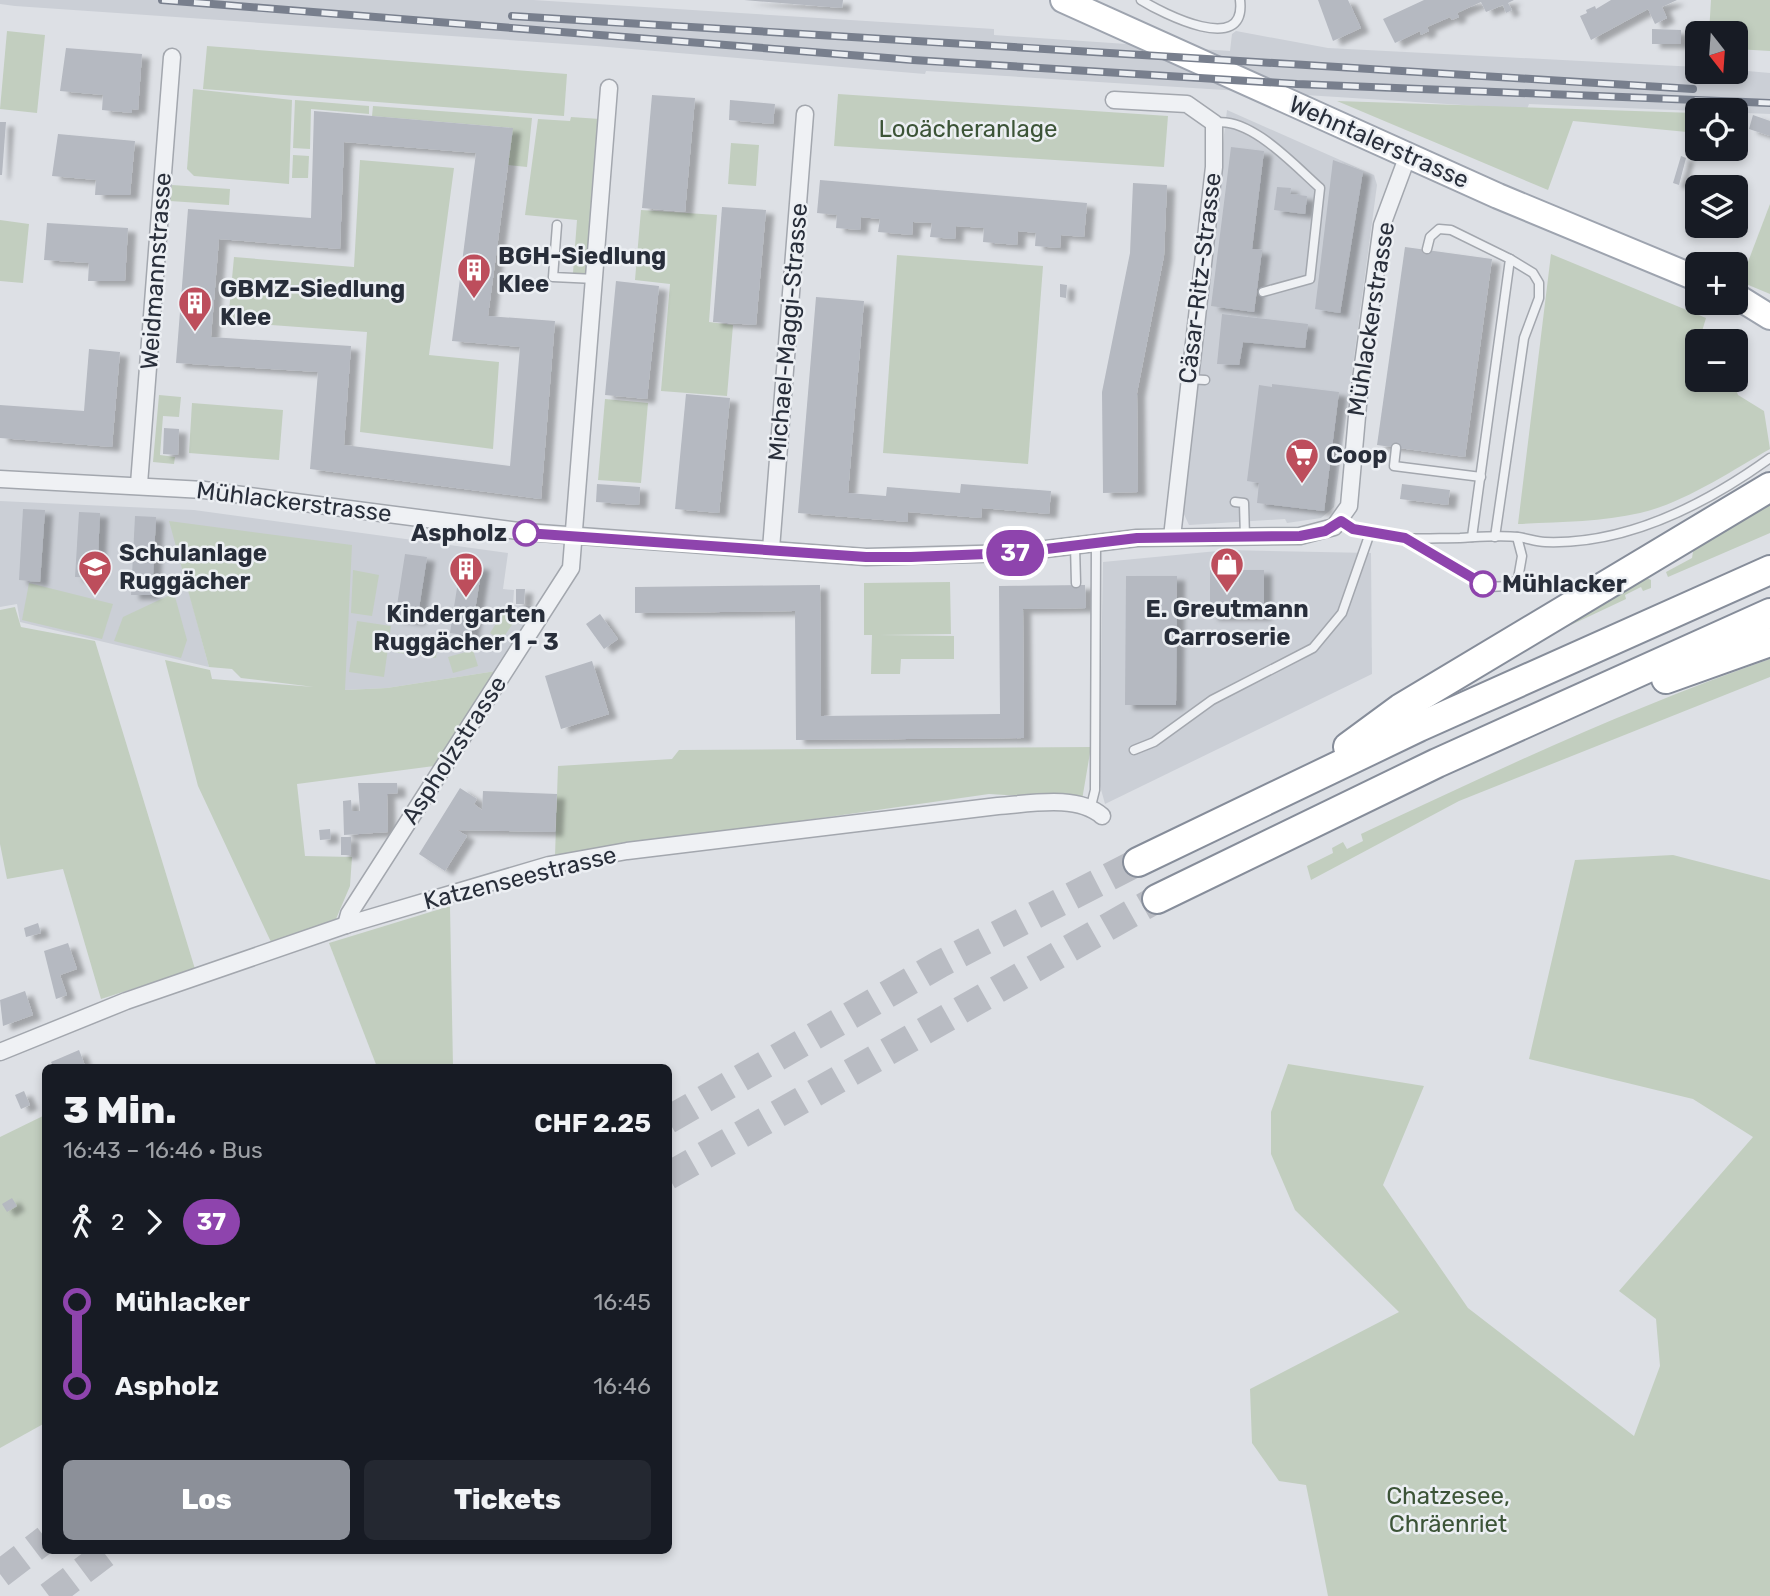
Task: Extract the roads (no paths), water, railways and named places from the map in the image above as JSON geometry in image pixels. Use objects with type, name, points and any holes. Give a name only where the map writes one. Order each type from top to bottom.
[{"type":"highway","points":[[1301,783],[1401,708],[1770,487]]},
{"type":"highway","points":[[1138,862],[1301,783],[1770,570]]},
{"type":"highway","points":[[1157,899],[1360,799],[1584,695],[1770,613]]},
{"type":"highway","points":[[1584,695],[1658,682],[1770,642]]},
{"type":"main road","name":"Wehntalerstrasse","points":[[1063,0],[1408,155],[1685,273]]},
{"type":"main road","points":[[1748,297],[1770,302]]},
{"type":"main road","points":[[1748,303],[1770,317]]},
{"type":"street","name":"Weidmannstrasse","points":[[139,484],[172,57]]},
{"type":"street","name":"Aspholzstrasse","points":[[346,925],[349,914],[571,568],[576,537],[610,88]]},
{"type":"street","points":[[1114,100],[1187,104],[1214,123]]},
{"type":"street","name":"Michael-Maggi-Strasse","points":[[771,550],[805,114]]},
{"type":"street","name":"Cäsar-Ritz-Strasse","points":[[1172,537],[1214,167],[1214,123]]},
{"type":"street","name":"Mühlackerstrasse","points":[[0,479],[139,484],[576,537],[866,557],[1013,553],[1172,537],[1245,537],[1325,531],[1341,521],[1349,506],[1359,394],[1382,225],[1408,155]]},
{"type":"street","name":"Katzenseestrasse","points":[[0,1052],[126,1001],[346,925],[549,865],[626,851],[998,806],[1055,803],[1096,811]]},
{"type":"lane","points":[[1141,0],[1154,9],[1213,30],[1224,29],[1236,20],[1241,10],[1240,0]]},
{"type":"lane","points":[[1214,123],[1227,120],[1236,123],[1269,143],[1320,188],[1310,279],[1263,292]]},
{"type":"lane","points":[[557,225],[553,277],[595,279]]},
{"type":"lane","points":[[1427,248],[1430,237],[1439,229],[1451,230],[1534,273],[1539,283],[1539,298],[1524,338],[1496,537]]},
{"type":"lane","points":[[1472,537],[1510,259]]},
{"type":"lane","points":[[1188,379],[1205,380]]},
{"type":"lane","points":[[1396,448],[1394,466],[1481,477]]},
{"type":"lane","points":[[1341,521],[1353,529],[1405,538],[1517,537],[1544,542],[1571,541],[1632,530],[1707,497],[1770,458]]},
{"type":"lane","points":[[1235,502],[1244,503],[1245,537]]},
{"type":"lane","points":[[1134,750],[1154,743],[1212,699],[1313,648],[1342,613],[1370,533]]},
{"type":"lane","points":[[1405,538],[1483,584],[1499,588],[1518,579],[1522,569],[1517,537]]},
{"type":"lane","points":[[1096,543],[1096,811]]},
{"type":"lane","points":[[1075,546],[1076,583]]},
{"type":"tunnel","points":[[672,1118],[940,964],[1138,862]]},
{"type":"tunnel","points":[[672,1174],[1157,899]]},
{"type":"tunnel","points":[[0,1574],[42,1542]]},
{"type":"tunnel","points":[[49,1596],[105,1554]]},
{"type":"railway","points":[[162,0],[913,60],[1297,84],[1770,103]]},
{"type":"railway","points":[[512,16],[1693,89]]},
{"type":"place","name":"BGH-Siedlung Klee","points":[[474,300]]},
{"type":"place","name":"GBMZ-Siedlung Klee","points":[[195,333]]},
{"type":"place","name":"Coop","points":[[1302,485]]},
{"type":"place","name":"Aspholz","points":[[526,533]]},
{"type":"place","name":"Mühlacker","points":[[1483,584]]},
{"type":"place","name":"E. Greutmann Carroserie","points":[[1227,594]]},
{"type":"place","name":"Schulanlage Ruggächer","points":[[95,597]]},
{"type":"place","name":"Kindergarten Ruggächer 1 - 3","points":[[466,599]]},
{"type":"park label","name":"Looächeranlage","points":[[968,129]]},
{"type":"park label","name":"Chatzesee, Chräenriet","points":[[1448,1510]]}]
